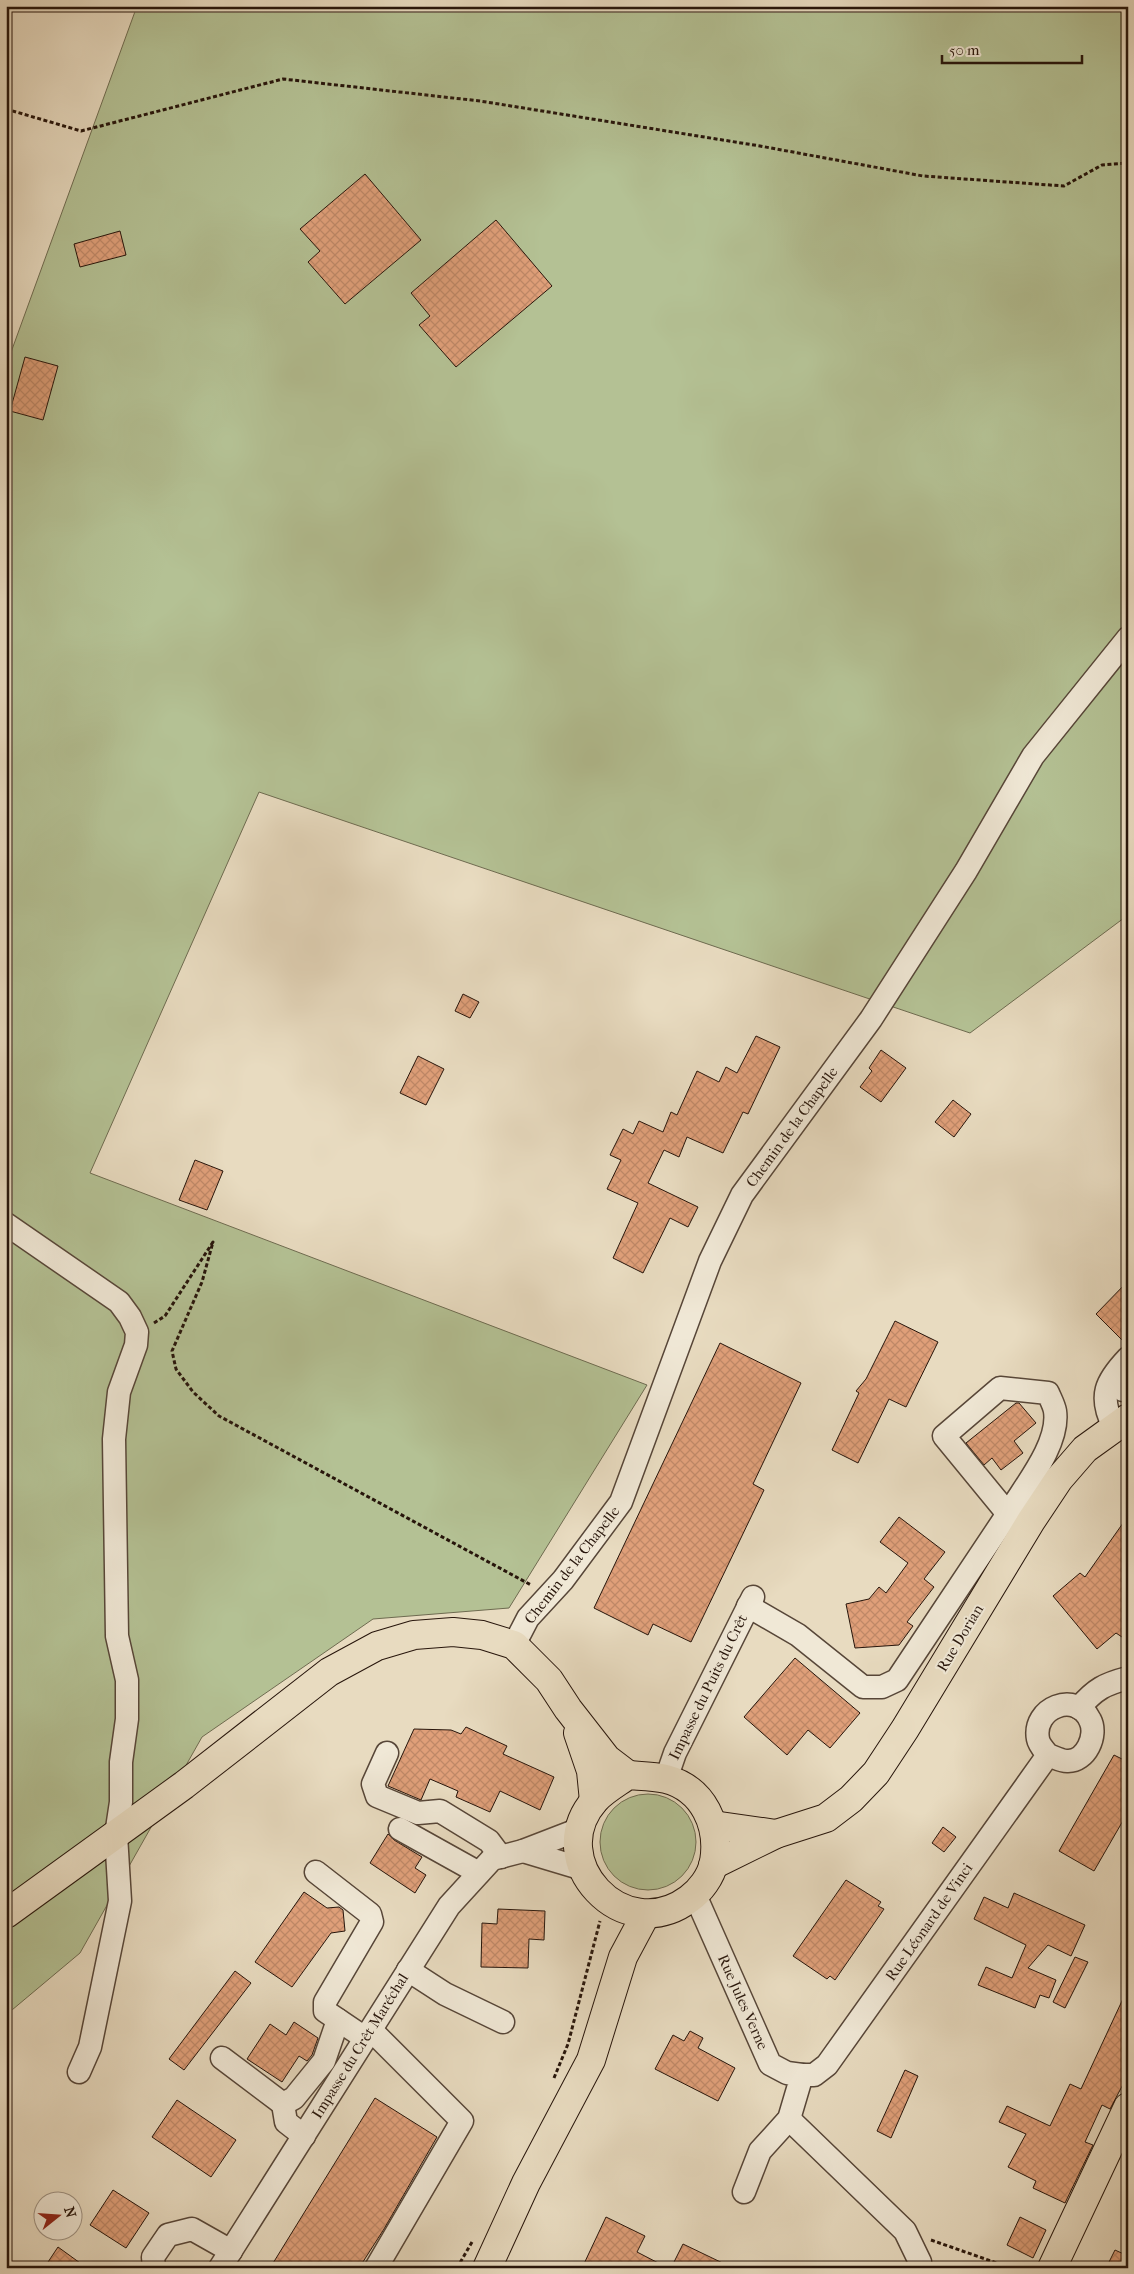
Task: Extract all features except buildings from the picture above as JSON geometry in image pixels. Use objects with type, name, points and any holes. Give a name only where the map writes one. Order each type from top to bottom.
[{"type":"main road","name":"Rue Dorian","points":[[713,1865],[776,1834],[826,1818],[851,1799],[876,1773],[905,1729],[1031,1521],[1059,1479],[1085,1449],[1121,1423]]},
{"type":"main road","points":[[6,1914],[184,1785],[330,1672],[377,1646],[414,1635],[453,1632],[482,1635],[514,1646],[549,1680],[568,1709],[607,1759],[628,1775],[666,1779],[690,1791],[704,1806],[713,1825],[716,1845],[713,1865],[706,1881],[695,1895],[681,1906],[664,1912],[646,1914],[630,1912],[616,1907],[591,1885],[583,1869],[578,1849],[580,1829],[586,1814],[594,1800],[628,1775]]},
{"type":"main road","points":[[568,1709],[591,1771],[594,1800]]},
{"type":"main road","name":"Rue Dorian","points":[[713,1825],[776,1834]]},
{"type":"main road","points":[[487,2268],[526,2183],[591,2060],[623,1957],[646,1914]]},
{"type":"main road","points":[[1052,2268],[1121,2129],[1128,2106]]},
{"type":"street","name":"Chemin de la Chapelle","points":[[514,1646],[528,1618],[563,1580],[621,1502],[710,1261],[742,1196],[871,1019],[966,870],[1033,756],[1128,638]]},
{"type":"street","points":[[6,1224],[119,1302],[137,1332],[136,1345],[119,1392],[114,1439],[117,1636],[127,1680],[127,1719],[121,1762],[121,1802],[116,1835],[120,1901],[90,2047],[79,2072]]},
{"type":"street","points":[[1121,1423],[1107,1409],[1106,1386],[1112,1375],[1128,1358]]},
{"type":"street","points":[[1000,1388],[1048,1393],[1055,1410],[1055,1428],[1050,1446],[1008,1514],[944,1436],[1000,1388]]},
{"type":"street","name":"Impasse du Puits du Crêt","points":[[666,1779],[675,1753],[750,1602],[798,1635],[863,1687],[882,1687],[898,1680],[1008,1514]]},
{"type":"street","points":[[1079,1708],[1089,1696],[1106,1683],[1128,1678]]},
{"type":"street","points":[[1069,1705],[1079,1708],[1091,1721],[1093,1734],[1086,1752],[1067,1761],[1048,1756],[1038,1741],[1037,1727],[1044,1714],[1056,1706],[1069,1705]]},
{"type":"street","points":[[387,1753],[373,1784],[377,1796],[418,1813],[440,1810],[489,1841],[501,1857]]},
{"type":"street","name":"Rue Léonard de Vinci","points":[[802,2074],[814,2075],[827,2065],[1048,1756]]},
{"type":"street","points":[[400,1829],[479,1873]]},
{"type":"street","name":"Impasse du Crêt Maréchal","points":[[225,2260],[449,1906],[492,1859],[580,1829]]},
{"type":"street","points":[[523,1850],[583,1869]]},
{"type":"street","points":[[316,1872],[370,1914],[372,1922],[324,2002],[325,2011],[338,2020],[368,2034],[462,2121],[376,2268]]},
{"type":"street","name":"Rue Jules Verne","points":[[695,1895],[770,2064],[787,2073],[802,2074]]},
{"type":"street","points":[[408,1970],[445,1994],[503,2022]]},
{"type":"street","points":[[283,2104],[294,2098],[324,2061],[338,2020]]},
{"type":"street","points":[[222,2058],[283,2104],[286,2122],[304,2136]]},
{"type":"street","points":[[744,2192],[760,2151],[789,2119],[802,2074]]},
{"type":"street","points":[[789,2119],[905,2231],[920,2262]]},
{"type":"street","points":[[154,2268],[153,2257],[168,2235],[192,2229],[225,2260]]},
{"type":"path","points":[[6,109],[81,131],[283,78],[480,101],[760,146],[924,176],[1064,186],[1102,166],[1128,163]]},
{"type":"path","points":[[132,1322],[150,1325],[166,1316],[214,1242],[202,1282],[172,1350],[176,1369],[193,1392],[219,1416],[549,1595]]},
{"type":"path","points":[[552,2080],[568,2044],[600,1926],[604,1898]]},
{"type":"path","points":[[905,2231],[1011,2268]]},
{"type":"path","points":[[457,2268],[475,2237]]},
{"type":"green space","points":[[137,6],[1128,6],[1128,915],[970,1033],[259,792],[90,1173],[647,1385],[509,1608],[373,1619],[202,1737],[80,1953],[6,2015],[6,366]]},
{"type":"green space","points":[[648,1794],[666,1797],[682,1808],[693,1824],[696,1842],[693,1860],[682,1876],[666,1887],[648,1890],[630,1887],[614,1876],[603,1860],[600,1842],[603,1824],[614,1808],[630,1797]]}]
